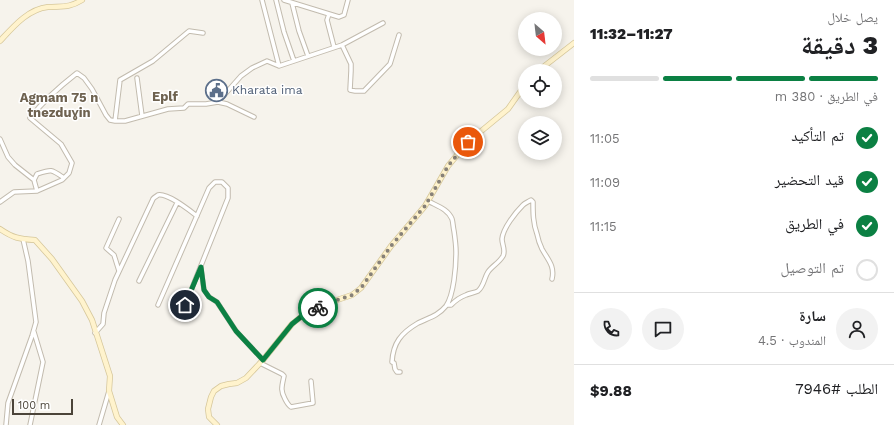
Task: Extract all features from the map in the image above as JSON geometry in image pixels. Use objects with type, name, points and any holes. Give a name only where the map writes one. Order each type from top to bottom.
[{"type":"street","points":[[0,41],[23,18],[35,11],[48,7],[69,6],[82,0]]},
{"type":"street","points":[[262,0],[279,66]]},
{"type":"street","points":[[276,0],[284,32],[294,61]]},
{"type":"street","points":[[284,0],[339,17],[344,15],[348,0]]},
{"type":"street","points":[[292,3],[299,31],[308,56]]},
{"type":"street","points":[[329,14],[327,20],[334,47]]},
{"type":"street","points":[[218,102],[241,76],[252,68],[267,61],[279,66],[342,45],[383,23]]},
{"type":"street","points":[[116,121],[120,80],[152,61],[189,31],[203,33]]},
{"type":"street","points":[[342,45],[351,64],[352,71],[350,90],[364,91],[390,64],[399,36]]},
{"type":"street","points":[[547,64],[574,43]]},
{"type":"street","points":[[0,202],[14,192],[37,191],[62,180],[69,173],[72,164],[61,144],[30,118],[58,88],[77,73],[84,78],[110,120],[125,121],[168,109],[184,108],[188,104],[218,102],[227,104],[254,117]]},
{"type":"street","points":[[137,78],[142,116]]},
{"type":"street","points":[[216,425],[209,417],[208,409],[211,396],[214,391],[221,386],[237,383],[246,378],[262,362],[292,324],[302,316],[352,295],[361,288],[391,246],[425,206],[448,166],[468,142],[508,109],[518,95]]},
{"type":"street","points":[[0,139],[8,157],[15,165],[34,180],[37,191]]},
{"type":"street","points":[[34,180],[37,174],[49,170],[54,171],[64,178]]},
{"type":"street","points":[[158,305],[209,188],[216,182],[222,182],[228,188],[228,198],[180,318]]},
{"type":"street","points":[[95,333],[103,324],[104,313],[119,271],[153,199],[158,195],[169,197],[197,216]]},
{"type":"street","points":[[447,305],[451,305],[457,298],[476,292],[481,288],[487,273],[504,255],[505,249],[502,242],[502,236],[505,230],[512,218],[524,204],[531,200],[533,202],[533,221],[542,248],[552,266],[552,279]]},
{"type":"street","points":[[400,372],[397,372],[394,363],[392,362],[393,352],[399,338],[418,323],[432,318],[441,312],[447,305],[452,294],[456,251],[452,219],[447,211],[428,201]]},
{"type":"street","points":[[139,281],[177,203]]},
{"type":"street","points":[[119,219],[106,248],[114,255],[119,271]]},
{"type":"street","points":[[0,229],[9,235],[23,239],[35,240],[52,259],[82,300],[92,320],[110,376],[108,391],[99,425]]},
{"type":"street","points":[[6,425],[8,403],[36,322],[28,261],[23,239]]},
{"type":"street","points":[[201,267],[204,290],[209,297],[217,302],[236,331],[262,362],[284,376],[281,389],[288,405],[292,407],[314,403],[311,381]]},
{"type":"street","points":[[30,425],[43,362],[34,331]]},
{"type":"street","points":[[108,391],[117,417],[123,425]]},
{"type":"way so far","points":[[318,308],[352,295],[361,288],[391,246],[425,206],[448,166],[468,142]]},
{"type":"place","name":"Kharata ima","points":[[217,90]]},
{"type":"district","name":"Eplf","points":[[165,96]]},
{"type":"district","name":"Agmam 75 n tnezduɣin","points":[[59,104]]},
{"type":"route","points":[[185,305],[201,267],[204,290],[209,297],[217,302],[236,331],[263,360],[292,324],[302,316],[318,308]]}]
